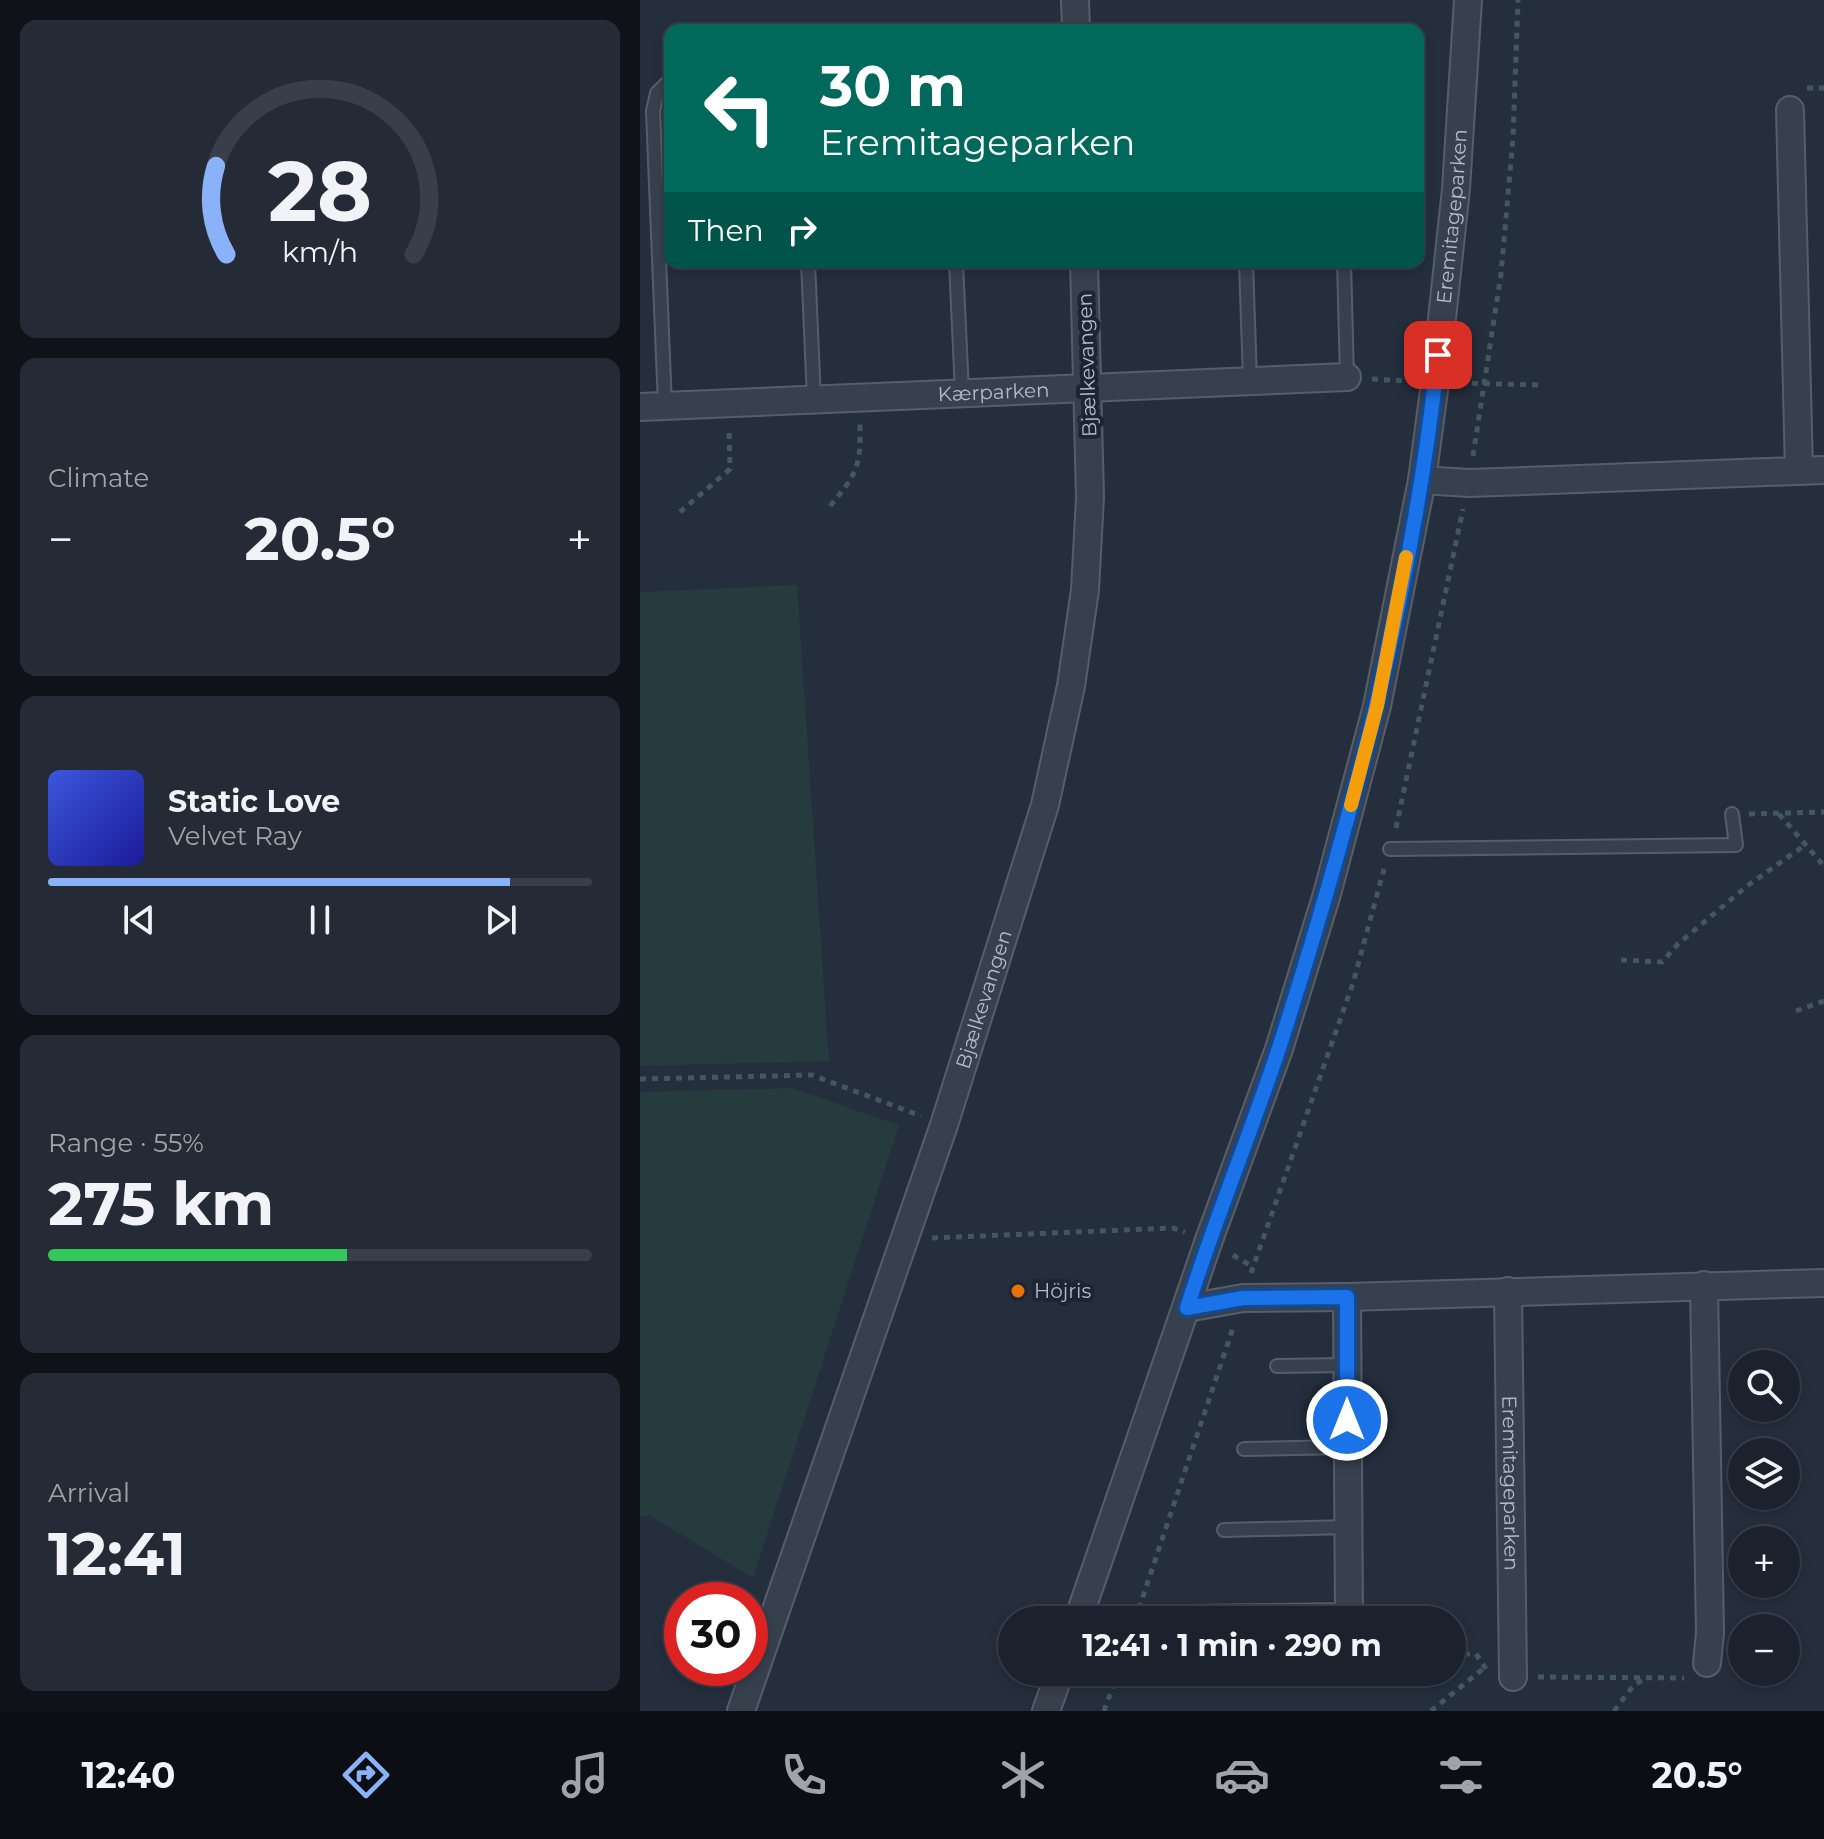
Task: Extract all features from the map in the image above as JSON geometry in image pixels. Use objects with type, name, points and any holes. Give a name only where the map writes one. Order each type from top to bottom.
[{"type":"street","points":[[1075,0],[1076,24]]},
{"type":"street","name":"Eremitageparken","points":[[1083,1606],[1209,1240],[1279,1049],[1327,894],[1377,706],[1422,480],[1456,189],[1468,0]]},
{"type":"street","points":[[1422,480],[1469,483],[1812,471],[1790,110]]},
{"type":"street","name":"Bjælkevangen","points":[[741,1711],[944,1125],[1045,805],[1071,686],[1086,575],[1090,497],[1084,268]]},
{"type":"street","name":"Kærparken","points":[[652,407],[1347,377]]},
{"type":"street","points":[[1187,1308],[1243,1298],[1824,1283]]},
{"type":"street","points":[[1704,1285],[1710,1633],[1707,1663]]},
{"type":"street","name":"Eremitageparken","points":[[1508,1291],[1513,1677]]},
{"type":"street","points":[[1347,1297],[1349,1606]]},
{"type":"street","points":[[1046,1711],[1055,1686]]},
{"type":"lane","points":[[652,407],[653,111],[657,93],[664,86]]},
{"type":"lane","points":[[808,268],[814,400]]},
{"type":"lane","points":[[956,268],[962,393]]},
{"type":"lane","points":[[1246,268],[1250,381]]},
{"type":"lane","points":[[1344,268],[1347,377]]},
{"type":"lane","points":[[1390,849],[1736,845],[1732,814]]},
{"type":"lane","points":[[1277,1366],[1347,1365]]},
{"type":"lane","points":[[1244,1449],[1348,1447]]},
{"type":"lane","points":[[1224,1530],[1348,1527]]},
{"type":"path","points":[[830,506],[854,478],[861,451],[860,398]]},
{"type":"path","points":[[680,512],[730,469],[727,404]]},
{"type":"path","points":[[1732,814],[1824,812]]},
{"type":"path","points":[[1778,813],[1824,866]]},
{"type":"path","points":[[1621,960],[1662,962],[1678,944],[1747,886],[1805,845]]},
{"type":"path","points":[[1796,1011],[1824,1001]]},
{"type":"path","points":[[640,1079],[812,1075],[944,1125]]},
{"type":"path","points":[[905,1239],[1173,1228],[1209,1240],[1253,1267]]},
{"type":"path","points":[[1466,1654],[1476,1654],[1484,1668],[1513,1677],[1694,1678],[1707,1663]]},
{"type":"path","points":[[1431,1711],[1484,1668]]},
{"type":"path","points":[[1614,1711],[1633,1686],[1645,1678]]},
{"type":"path","points":[[1104,1711],[1113,1686]]},
{"type":"green space","points":[[797,585],[829,1061],[640,1066],[640,592]]},
{"type":"green space","points":[[792,1088],[899,1125],[753,1578],[649,1515],[640,1517],[640,1092]]},
{"type":"slow traffic","points":[[1351,805],[1377,706],[1406,557]]},
{"type":"place","name":"Höjris","points":[[1018,1291]]},
{"type":"route","points":[[1347,1420],[1347,1297],[1243,1298],[1187,1308],[1279,1049],[1327,894],[1377,706],[1422,480],[1438,355]]}]
